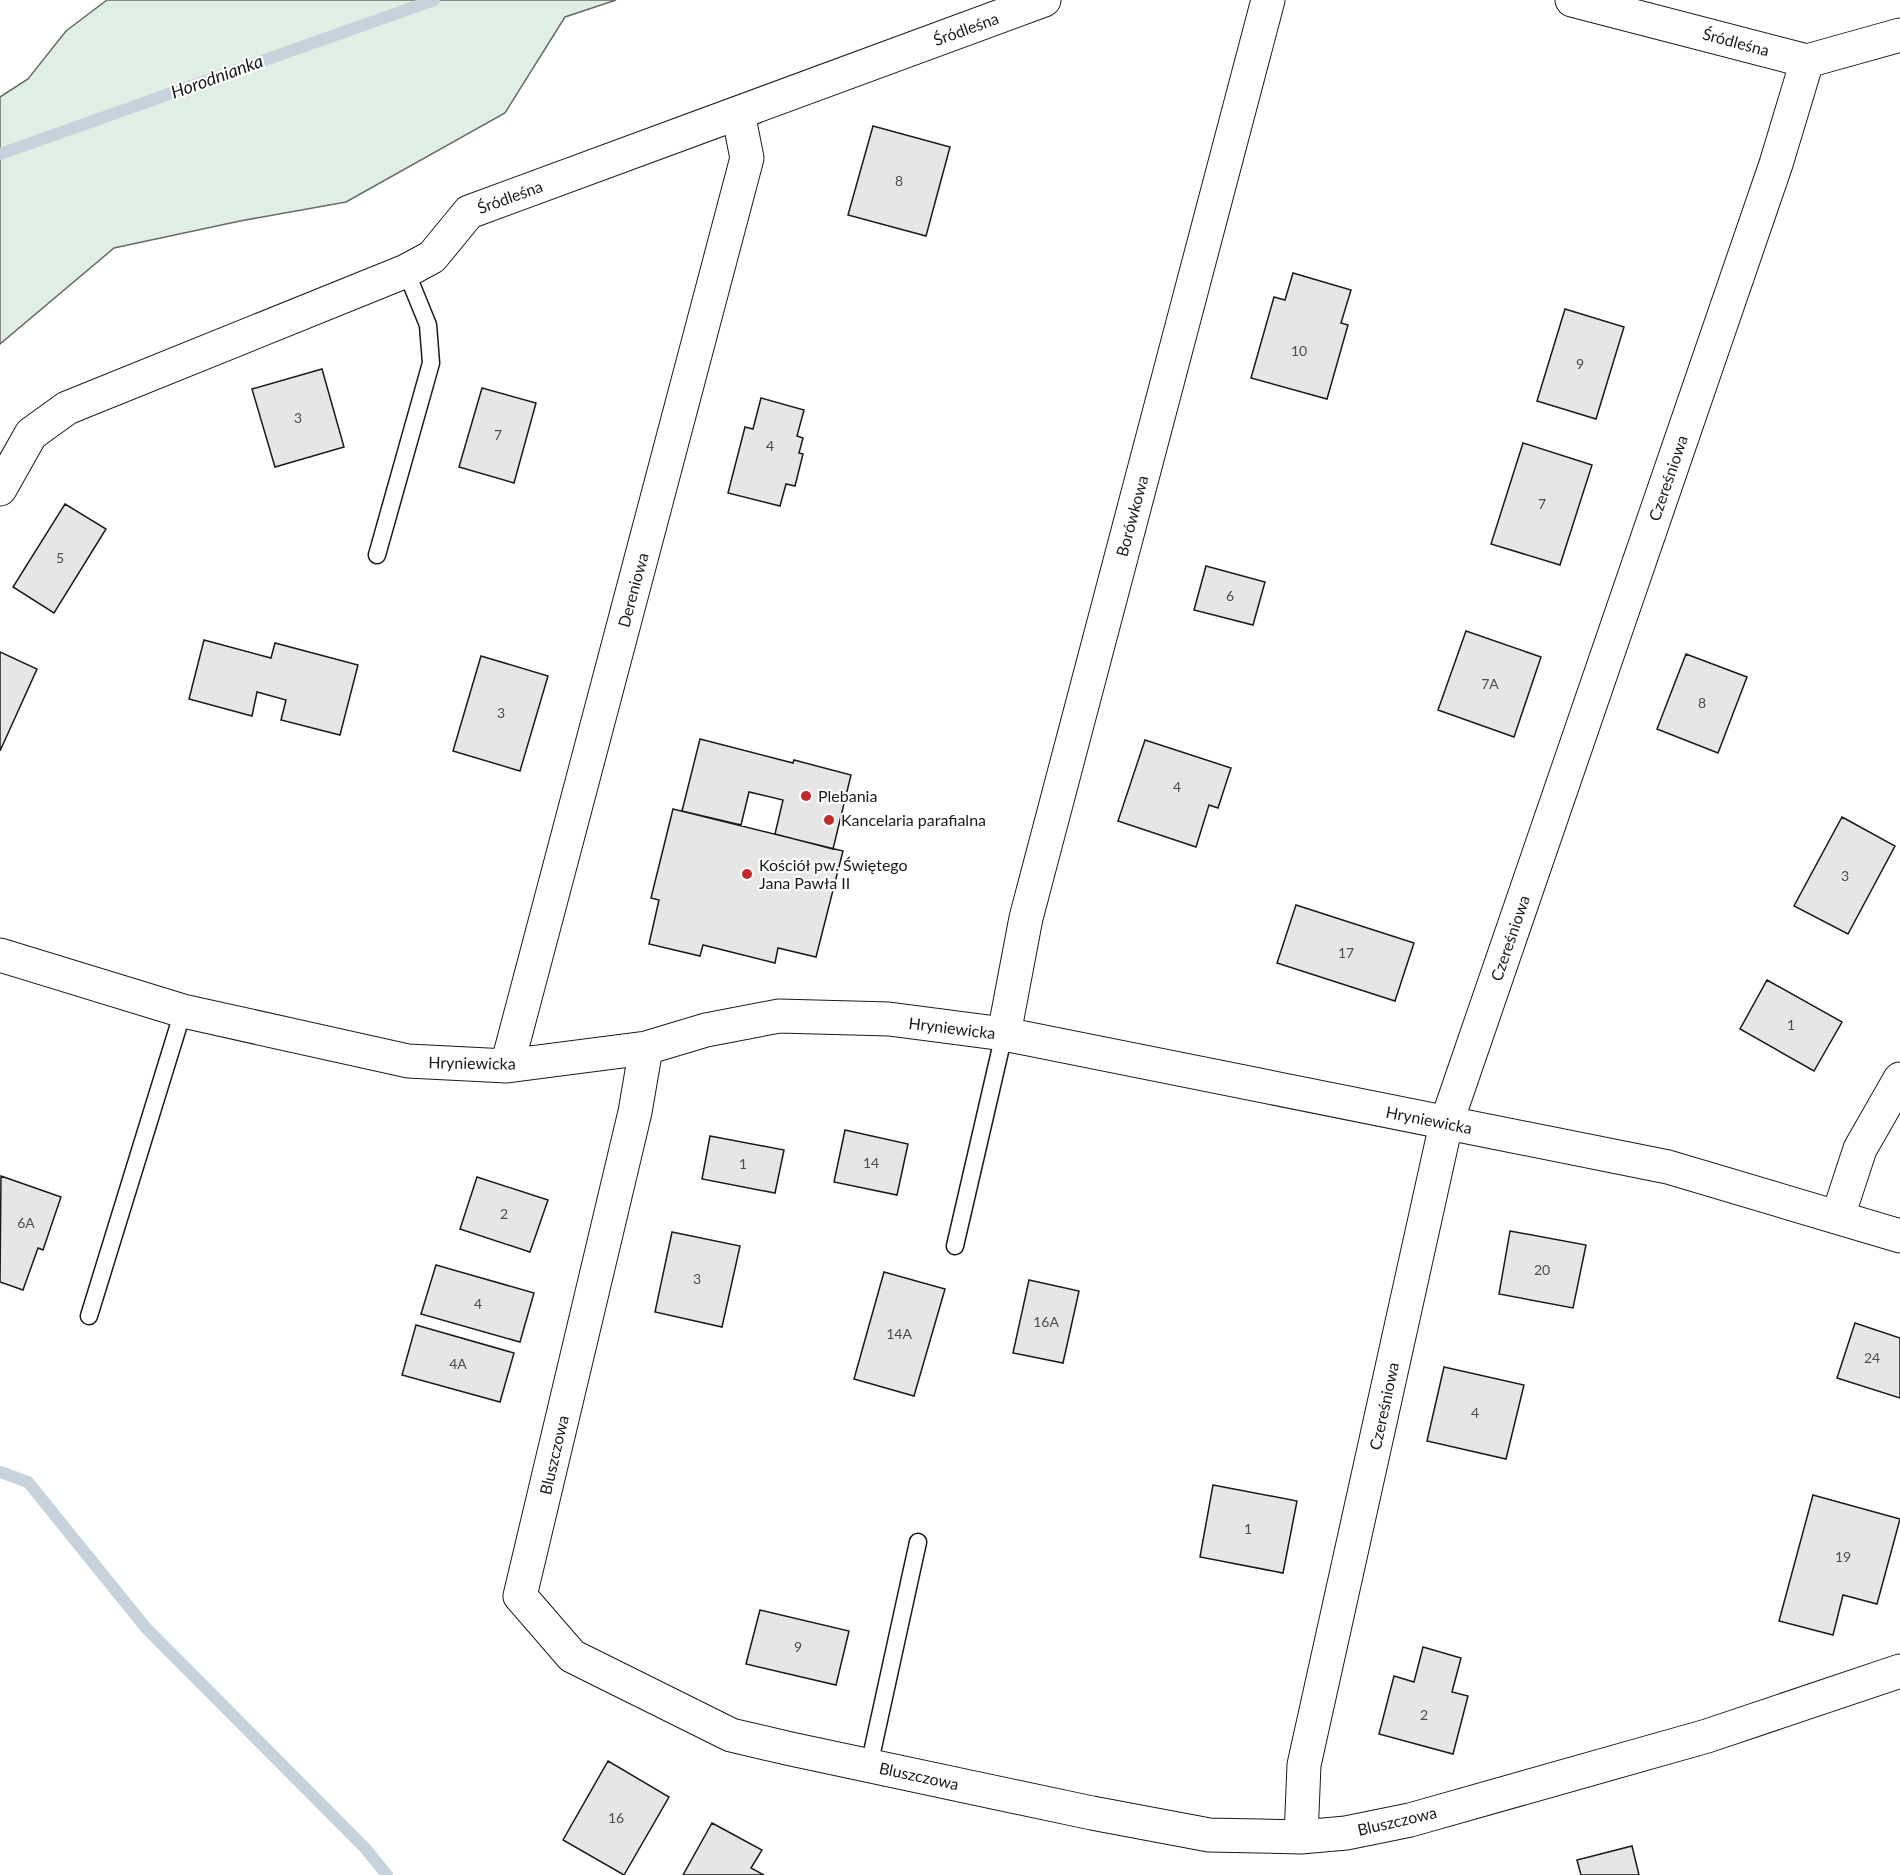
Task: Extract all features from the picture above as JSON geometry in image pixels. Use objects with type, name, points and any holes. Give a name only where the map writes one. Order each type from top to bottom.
[{"type":"street","name":"Śródleśna","points":[[0,489],[31,434],[67,408],[406,271],[432,257],[469,212],[1044,0]]},
{"type":"street","name":"Borówkowa","points":[[1004,1034],[1026,918],[1268,0]]},
{"type":"street","name":"Śródleśna","points":[[1572,0],[1807,61]]},
{"type":"street","points":[[1807,61],[1900,35]]},
{"type":"street","name":"Czereśniowa","points":[[1301,1837],[1304,1766],[1446,1124],[1776,164],[1807,61]]},
{"type":"street","name":"Dereniowa","points":[[507,1066],[747,158],[738,113]]},
{"type":"street","name":"Hryniewicka","points":[[0,955],[183,1011],[408,1061],[507,1066],[646,1048],[706,1030],[779,1016],[889,1019],[1004,1034],[1668,1167],[1900,1236]]},
{"type":"street","name":"Bluszczowa","points":[[646,1048],[635,1112],[520,1596],[572,1656],[731,1735],[1092,1813],[1209,1835],[1301,1837],[1346,1833],[1410,1821],[1707,1736],[1900,1671]]},
{"type":"street","points":[[1838,1216],[1860,1149],[1900,1078]]},
{"type":"lane","points":[[377,555],[431,363],[428,325],[406,271]]},
{"type":"lane","points":[[89,1316],[183,1011]]},
{"type":"lane","points":[[955,1246],[1004,1034]]},
{"type":"lane","points":[[869,1766],[918,1542]]},
{"type":"green space","points":[[107,0],[616,0],[565,17],[505,113],[346,202],[240,221],[114,248],[0,344],[0,97],[28,79],[66,31]]},
{"type":"building","points":[[873,126],[950,147],[926,236],[848,215]]},
{"type":"building","points":[[1293,273],[1351,290],[1341,323],[1348,325],[1327,399],[1251,378],[1274,297],[1285,300]]},
{"type":"building","points":[[1565,309],[1624,327],[1596,419],[1537,401]]},
{"type":"building","points":[[322,369],[344,447],[275,467],[252,389]]},
{"type":"building","points":[[482,388],[536,403],[514,483],[459,467]]},
{"type":"building","points":[[761,398],[804,410],[797,436],[803,438],[799,453],[803,454],[795,486],[786,484],[780,506],[728,493],[745,427],[753,429]]},
{"type":"building","points":[[1523,443],[1592,465],[1560,565],[1491,544]]},
{"type":"building","points":[[65,504],[106,529],[54,613],[13,587]]},
{"type":"building","points":[[1206,566],[1265,582],[1253,625],[1194,610]]},
{"type":"building","points":[[1466,631],[1541,657],[1514,737],[1438,710]]},
{"type":"building","points":[[204,640],[271,658],[275,643],[358,665],[340,735],[281,720],[286,700],[257,692],[252,716],[189,699]]},
{"type":"building","points":[[0,652],[37,669],[0,751]]},
{"type":"building","points":[[1686,654],[1747,677],[1718,753],[1657,729]]},
{"type":"building","points":[[481,656],[548,676],[520,771],[453,751]]},
{"type":"building","name":"Plebania","points":[[700,739],[851,775],[833,849],[775,834],[783,800],[749,792],[741,825],[682,811]]},
{"type":"building","points":[[1145,740],[1231,768],[1218,808],[1209,805],[1196,847],[1118,821]]},
{"type":"building","name":"Kościół pw. Świętego Jana Pawła II","points":[[673,809],[843,851],[816,957],[778,948],[775,963],[703,945],[700,956],[649,944],[659,900],[651,898]]},
{"type":"building","points":[[1842,817],[1895,846],[1848,934],[1794,906]]},
{"type":"building","points":[[1296,905],[1414,943],[1395,1001],[1277,963]]},
{"type":"building","points":[[1767,980],[1842,1022],[1814,1071],[1740,1029]]},
{"type":"building","points":[[845,1130],[908,1144],[897,1195],[834,1182]]},
{"type":"building","points":[[710,1136],[784,1150],[775,1193],[702,1179]]},
{"type":"building","points":[[1,1176],[61,1197],[43,1250],[38,1248],[23,1290],[0,1282]]},
{"type":"building","points":[[477,1177],[548,1200],[530,1252],[460,1229]]},
{"type":"building","points":[[1510,1231],[1586,1245],[1573,1308],[1499,1294]]},
{"type":"building","points":[[672,1232],[740,1246],[722,1327],[655,1312]]},
{"type":"building","points":[[436,1265],[534,1293],[520,1342],[421,1314]]},
{"type":"building","points":[[884,1272],[945,1289],[914,1396],[854,1379]]},
{"type":"building","points":[[1029,1280],[1079,1291],[1063,1363],[1013,1353]]},
{"type":"building","points":[[1855,1323],[1900,1338],[1900,1398],[1837,1378]]},
{"type":"building","points":[[416,1325],[514,1353],[500,1402],[402,1375]]},
{"type":"building","points":[[1444,1367],[1524,1385],[1506,1459],[1427,1441]]},
{"type":"building","points":[[1213,1485],[1297,1501],[1283,1573],[1200,1557]]},
{"type":"building","points":[[1813,1495],[1900,1519],[1877,1604],[1843,1595],[1833,1635],[1779,1621]]},
{"type":"building","points":[[760,1610],[849,1631],[836,1685],[746,1664]]},
{"type":"building","points":[[1423,1647],[1461,1658],[1452,1692],[1468,1696],[1453,1754],[1379,1734],[1394,1676],[1414,1682]]},
{"type":"building","points":[[608,1761],[669,1797],[624,1875],[563,1840]]},
{"type":"building","points":[[712,1823],[762,1850],[751,1868],[764,1875],[683,1875]]},
{"type":"building","points":[[1632,1846],[1639,1875],[1581,1875],[1577,1860]]},
{"type":"waterway","name":"Horodnianka","points":[[0,154],[434,0]]},
{"type":"waterway","points":[[0,1472],[28,1482],[146,1628],[365,1848],[387,1875]]},
{"type":"place","name":"Plebania","points":[[806,796]]},
{"type":"place","name":"Kancelaria parafialna","points":[[829,820]]},
{"type":"place","name":"Kościół pw. Świętego Jana Pawła II","points":[[747,874]]}]
